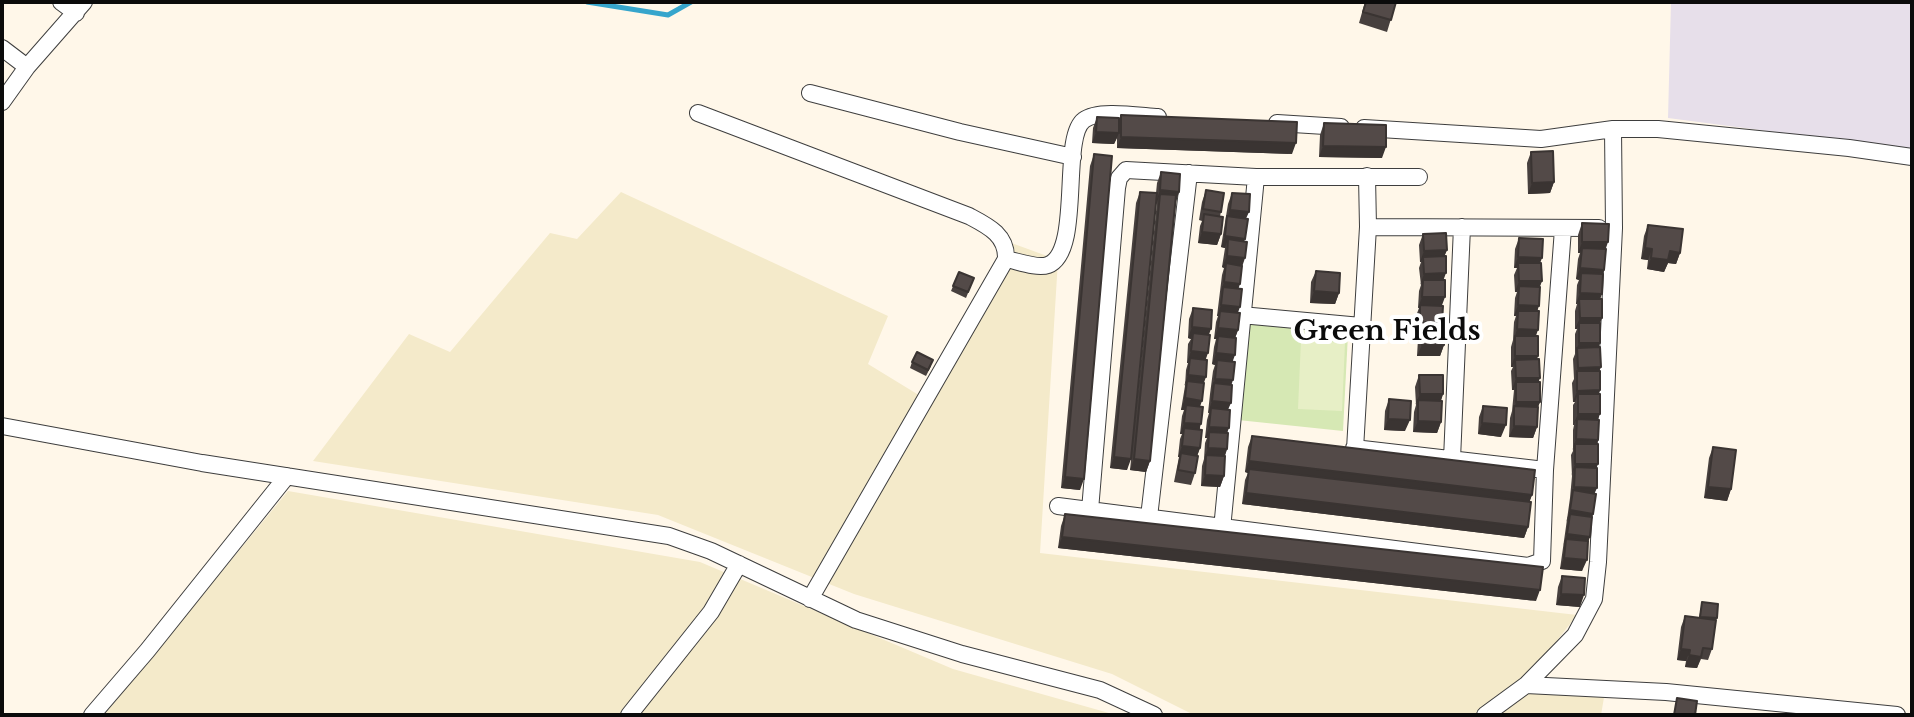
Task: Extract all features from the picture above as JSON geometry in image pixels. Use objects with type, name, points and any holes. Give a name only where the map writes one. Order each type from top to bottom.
[{"type":"street","points":[[2,102],[27,67],[80,8],[61,2]]},
{"type":"street","points":[[2,48],[27,67]]},
{"type":"street","points":[[810,93],[960,132],[1073,157]]},
{"type":"street","points":[[698,113],[969,216],[988,226],[1006,247],[1006,259],[810,599]]},
{"type":"street","points":[[1006,259],[1044,266],[1058,257],[1066,237],[1073,157],[1080,124],[1090,116],[1120,114],[1177,118]]},
{"type":"street","points":[[1267,123],[1541,139],[1613,129],[1658,129],[1912,157]]},
{"type":"street","points":[[1485,715],[1526,685],[1575,635],[1594,599],[1614,228],[1613,129]]},
{"type":"street","points":[[1090,510],[1119,178],[1126,170],[1256,177],[1419,177]]},
{"type":"street","points":[[1149,517],[1189,173]]},
{"type":"street","points":[[1367,176],[1368,227],[1361,326],[1347,448],[1545,470]]},
{"type":"street","points":[[1222,529],[1240,441],[1241,315],[1256,177]]},
{"type":"street","points":[[1368,227],[1614,228]]},
{"type":"street","points":[[1452,459],[1462,227]]},
{"type":"street","points":[[1058,506],[1528,566],[1542,561],[1545,470],[1563,229]]},
{"type":"street","points":[[1241,315],[1361,326]]},
{"type":"street","points":[[2,426],[287,476],[644,531],[689,542],[856,620],[962,654],[1100,690],[1154,715]]},
{"type":"street","points":[[92,715],[287,476]]},
{"type":"street","points":[[629,715],[711,612],[739,564]]},
{"type":"street","points":[[1526,685],[1666,692],[1897,715]]},
{"type":"shaded area","points":[[1671,2],[1912,2],[1912,150],[1668,118]]},
{"type":"shaded area","points":[[621,192],[888,316],[868,364],[922,397],[1006,241],[1058,260],[1040,553],[1577,615],[1516,693],[1579,681],[1607,680],[1601,715],[1194,715],[1112,674],[854,594],[658,515],[313,461],[409,334],[450,352],[550,233],[577,239]]},
{"type":"shaded area","points":[[288,491],[700,562],[953,669],[1116,715],[104,715]]},
{"type":"green space","points":[[1247,322],[1348,334],[1343,431],[1238,420]]},
{"type":"green space","points":[[1301,340],[1345,343],[1342,411],[1298,409]]},
{"type":"building","points":[[1366,2],[1396,2],[1391,20],[1363,12]]},
{"type":"building","points":[[1121,115],[1297,122],[1296,143],[1121,137]]},
{"type":"building","points":[[1097,117],[1119,118],[1119,133],[1096,132]]},
{"type":"building","points":[[1324,123],[1386,125],[1386,147],[1323,146]]},
{"type":"building","points":[[1553,151],[1554,182],[1532,183],[1531,152]]},
{"type":"building","points":[[1094,154],[1112,156],[1084,479],[1065,477]]},
{"type":"building","points":[[1161,172],[1180,174],[1179,192],[1160,190]]},
{"type":"building","points":[[1206,190],[1224,193],[1221,212],[1203,209]]},
{"type":"building","points":[[1140,192],[1157,193],[1131,459],[1114,457]]},
{"type":"building","points":[[1232,193],[1250,194],[1249,212],[1230,210]]},
{"type":"building","points":[[1160,194],[1176,195],[1150,461],[1134,459]]},
{"type":"building","points":[[1204,214],[1223,217],[1221,234],[1202,232]]},
{"type":"building","points":[[1227,216],[1248,219],[1245,239],[1225,236]]},
{"type":"building","points":[[1582,223],[1609,224],[1608,242],[1582,242]]},
{"type":"building","points":[[1648,225],[1683,229],[1680,253],[1670,251],[1668,260],[1651,258],[1652,249],[1645,248]]},
{"type":"building","points":[[1446,233],[1447,250],[1424,251],[1423,234]]},
{"type":"building","points":[[1519,238],[1543,239],[1542,258],[1518,257]]},
{"type":"building","points":[[1228,239],[1247,242],[1245,258],[1227,256]]},
{"type":"building","points":[[1582,248],[1606,249],[1604,270],[1580,268]]},
{"type":"building","points":[[1446,256],[1446,273],[1424,274],[1423,257]]},
{"type":"building","points":[[1226,263],[1242,266],[1240,284],[1224,282]]},
{"type":"building","points":[[1518,263],[1541,263],[1542,281],[1519,281]]},
{"type":"building","points":[[1316,271],[1340,273],[1339,293],[1314,291]]},
{"type":"building","points":[[959,272],[974,278],[968,292],[953,286]]},
{"type":"building","points":[[1581,273],[1603,274],[1602,294],[1580,293]]},
{"type":"building","points":[[1423,280],[1445,280],[1445,297],[1422,297]]},
{"type":"building","points":[[1519,286],[1540,287],[1539,306],[1518,305]]},
{"type":"building","points":[[1223,287],[1242,289],[1240,307],[1221,305]]},
{"type":"building","points":[[1579,299],[1602,299],[1602,318],[1580,318]]},
{"type":"building","points":[[1420,305],[1443,306],[1442,323],[1420,322]]},
{"type":"building","points":[[1193,308],[1212,310],[1211,329],[1192,327]]},
{"type":"building","points":[[1220,311],[1240,313],[1238,330],[1218,328]]},
{"type":"building","points":[[1518,311],[1539,311],[1538,330],[1517,329]]},
{"type":"building","points":[[1579,323],[1600,323],[1600,343],[1579,343]]},
{"type":"building","points":[[1422,328],[1445,328],[1444,345],[1422,345]]},
{"type":"building","points":[[1193,333],[1210,335],[1208,353],[1191,351]]},
{"type":"building","points":[[1218,336],[1236,338],[1235,355],[1216,353]]},
{"type":"building","points":[[1515,336],[1538,336],[1538,356],[1515,356]]},
{"type":"building","points":[[1600,347],[1601,367],[1578,368],[1577,348]]},
{"type":"building","points":[[917,352],[933,360],[928,370],[912,362]]},
{"type":"building","points":[[1190,358],[1207,360],[1206,377],[1188,375]]},
{"type":"building","points":[[1539,359],[1540,378],[1516,378],[1515,360]]},
{"type":"building","points":[[1217,360],[1235,362],[1233,380],[1215,379]]},
{"type":"building","points":[[1577,371],[1600,371],[1600,390],[1577,391]]},
{"type":"building","points":[[1419,375],[1443,375],[1443,394],[1420,394]]},
{"type":"building","points":[[1187,381],[1204,383],[1202,401],[1185,398]]},
{"type":"building","points":[[1516,382],[1540,382],[1540,402],[1516,402]]},
{"type":"building","points":[[1214,383],[1232,385],[1231,403],[1212,401]]},
{"type":"building","points":[[1578,394],[1600,394],[1600,414],[1578,414]]},
{"type":"building","points":[[1389,399],[1411,401],[1410,420],[1388,419]]},
{"type":"building","points":[[1418,400],[1442,401],[1441,422],[1418,421]]},
{"type":"building","points":[[1186,405],[1203,407],[1201,424],[1184,423]]},
{"type":"building","points":[[1483,406],[1507,408],[1506,425],[1482,423]]},
{"type":"building","points":[[1514,406],[1538,407],[1537,427],[1514,426]]},
{"type":"building","points":[[1211,408],[1230,410],[1229,428],[1209,427]]},
{"type":"building","points":[[1577,419],[1599,420],[1598,440],[1576,439]]},
{"type":"building","points":[[1184,428],[1202,430],[1200,448],[1182,446]]},
{"type":"building","points":[[1209,432],[1228,433],[1227,449],[1208,448]]},
{"type":"building","points":[[1252,436],[1535,470],[1532,495],[1249,461]]},
{"type":"building","points":[[1575,444],[1598,444],[1598,464],[1575,464]]},
{"type":"building","points":[[1713,447],[1736,450],[1731,489],[1708,487]]},
{"type":"building","points":[[1181,453],[1198,456],[1195,473],[1178,470]]},
{"type":"building","points":[[1206,455],[1225,456],[1224,476],[1205,475]]},
{"type":"building","points":[[1575,467],[1597,468],[1597,488],[1574,487]]},
{"type":"building","points":[[1249,469],[1531,502],[1528,527],[1246,493]]},
{"type":"building","points":[[1573,490],[1596,494],[1593,514],[1570,510]]},
{"type":"building","points":[[1065,514],[1543,567],[1540,590],[1062,537]]},
{"type":"building","points":[[1570,514],[1592,517],[1590,537],[1567,534]]},
{"type":"building","points":[[1566,539],[1588,541],[1587,560],[1564,558]]},
{"type":"building","points":[[1562,576],[1585,578],[1584,595],[1561,594]]},
{"type":"building","points":[[1702,602],[1718,604],[1717,618],[1700,617]]},
{"type":"building","points":[[1685,616],[1716,620],[1712,649],[1703,648],[1701,657],[1689,655],[1690,650],[1681,649]]},
{"type":"building","points":[[1677,698],[1697,701],[1695,715],[1674,715]]},
{"type":"waterway","points":[[587,2],[668,15],[691,2]]},
{"type":"district","name":"Green Fields","points":[[1387,332]]}]
